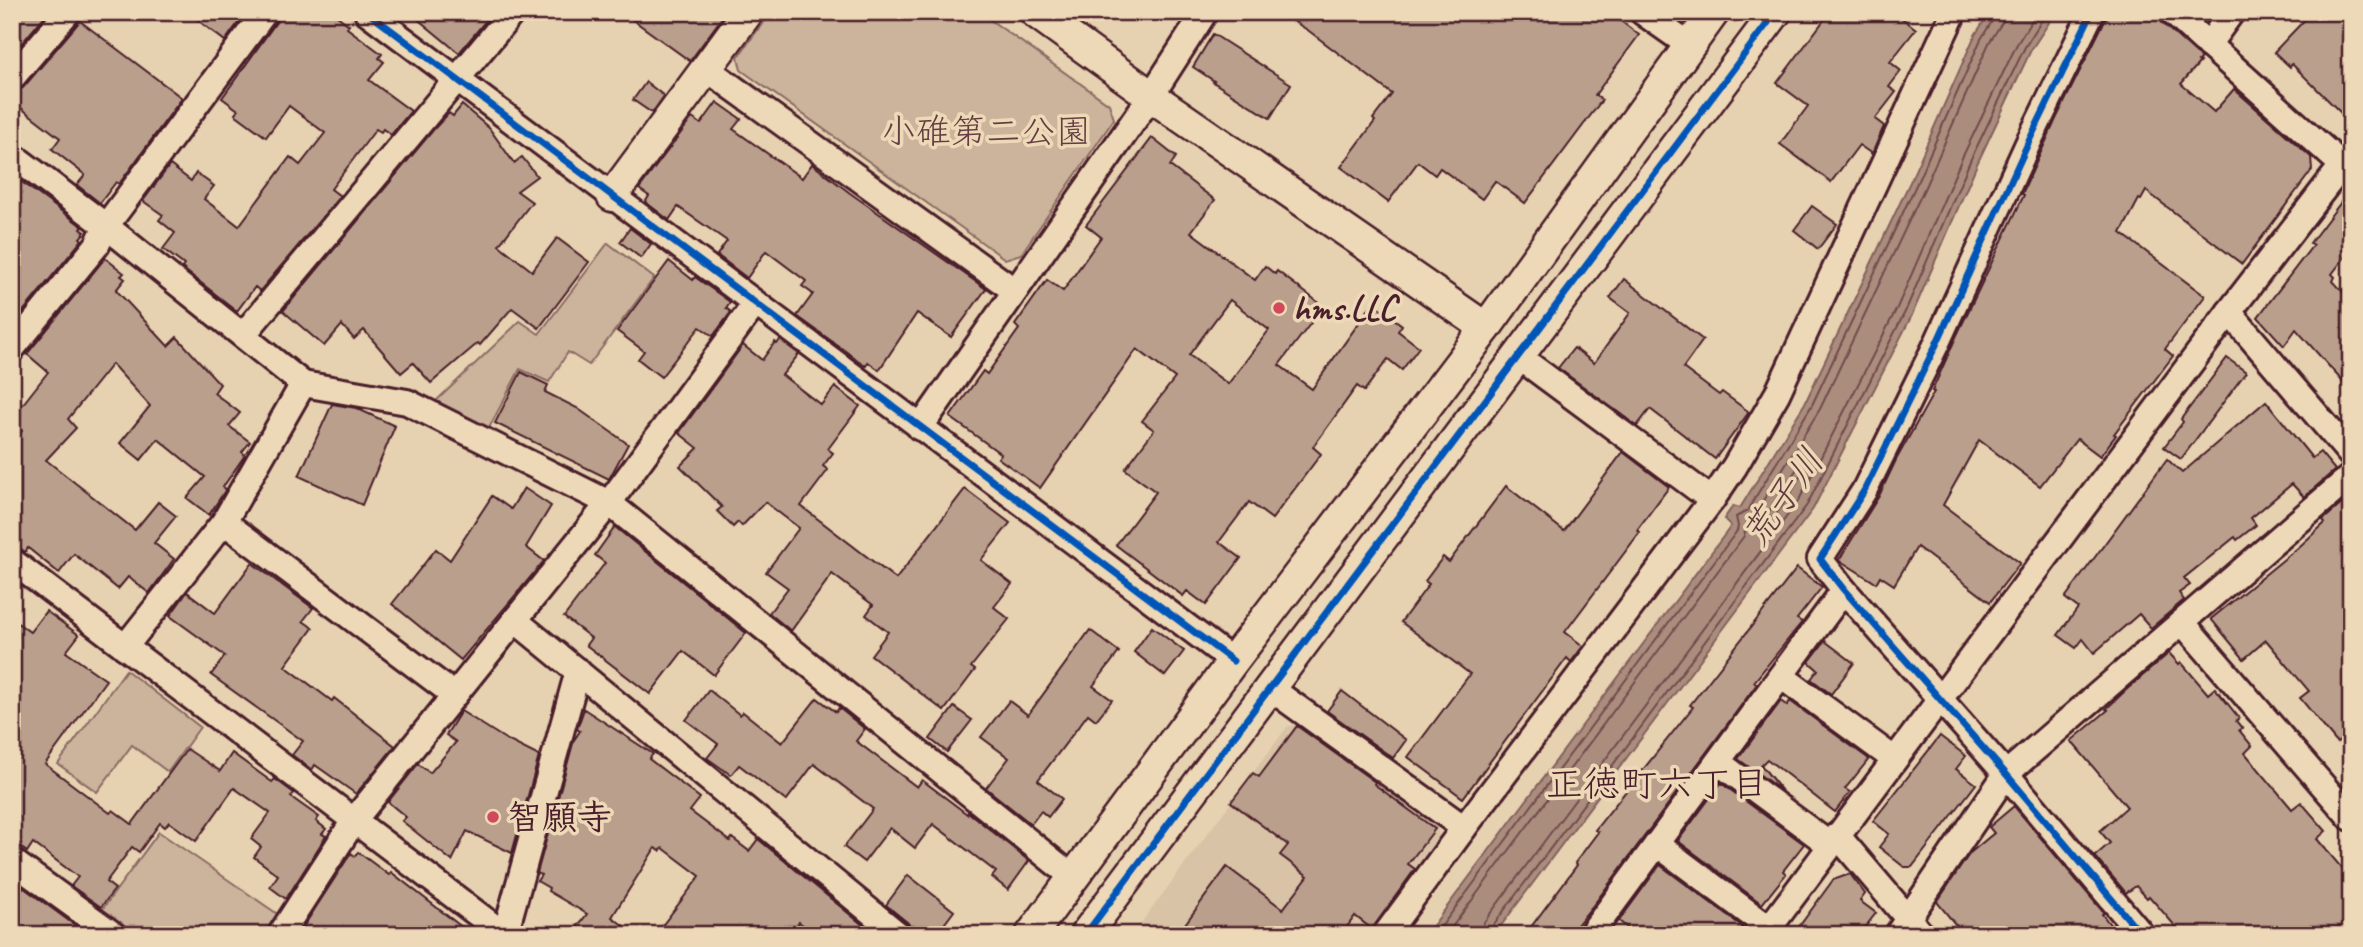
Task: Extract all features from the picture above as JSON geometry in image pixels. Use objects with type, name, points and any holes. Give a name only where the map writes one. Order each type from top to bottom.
[{"type":"street","points":[[12,78],[68,12]]},
{"type":"street","points":[[12,349],[97,245],[106,226],[265,12]]},
{"type":"street","points":[[367,12],[1233,661]]},
{"type":"street","points":[[243,335],[513,12]]},
{"type":"street","points":[[612,197],[748,12]]},
{"type":"street","points":[[1035,12],[1151,96],[1486,328]]},
{"type":"street","points":[[920,428],[1151,96],[1205,12]]},
{"type":"street","points":[[1642,12],[1690,46]]},
{"type":"street","points":[[1031,935],[1233,661],[1486,328],[1714,12]]},
{"type":"street","points":[[1085,935],[1776,12]]},
{"type":"street","points":[[1385,935],[1712,500],[1777,394],[1954,12]]},
{"type":"street","points":[[2092,12],[2030,139],[1935,347],[1864,491],[1820,559],[2143,935]]},
{"type":"street","points":[[1657,844],[1766,931],[2230,312],[2348,164],[2172,12]]},
{"type":"street","points":[[2208,45],[2232,12]]},
{"type":"street","points":[[706,69],[1016,291]]},
{"type":"street","points":[[12,155],[106,226],[303,384],[407,402],[609,503],[1074,878]]},
{"type":"street","points":[[280,935],[355,819],[609,503],[755,304]]},
{"type":"street","points":[[2230,312],[2351,455]]},
{"type":"street","points":[[1519,357],[1712,500]]},
{"type":"street","points":[[125,647],[224,522],[303,384]]},
{"type":"street","points":[[1718,762],[1834,840],[1909,929],[2006,774],[2351,476]]},
{"type":"street","points":[[224,522],[453,694]]},
{"type":"street","points":[[12,561],[505,934],[578,671]]},
{"type":"street","points":[[1594,933],[1844,590]]},
{"type":"street","points":[[516,621],[899,935]]},
{"type":"street","points":[[2182,622],[2351,818]]},
{"type":"street","points":[[1781,676],[1894,760]]},
{"type":"street","points":[[1270,688],[1464,828]]},
{"type":"street","points":[[12,861],[114,935]]},
{"type":"shaded area","points":[[1299,723],[1438,827],[1440,846],[1374,935],[1132,935],[1287,727]]},
{"type":"green space","name":"小碓第二公園","points":[[771,12],[979,12],[1109,104],[1114,119],[1021,254],[1005,259],[741,70],[738,57]]},
{"type":"green space","points":[[608,243],[654,278],[589,365],[568,352],[549,382],[520,369],[489,428],[435,402],[520,321],[539,334]]},
{"type":"green space","points":[[126,670],[200,727],[168,772],[132,745],[97,792],[58,764]]},
{"type":"green space","points":[[159,832],[279,915],[266,935],[133,935],[101,911]]},
{"type":"water","name":"荒子川","points":[[1990,12],[2056,12],[2031,50],[1977,164],[1912,315],[1813,509],[1494,935],[1426,935],[1731,526],[1724,519],[1733,506],[1740,508],[1805,403],[1910,182],[1975,35]]},
{"type":"building","points":[[12,12],[48,12],[12,55]]},
{"type":"building","points":[[187,12],[246,12],[225,41]]},
{"type":"building","points":[[280,12],[332,12],[349,25],[347,28],[382,54],[379,58],[384,62],[369,80],[411,111],[391,135],[383,129],[381,132],[376,129],[331,189],[340,196],[260,291],[255,287],[237,311],[182,268],[184,265],[163,249],[175,233],[159,220],[163,215],[143,201],[170,165],[191,181],[196,173],[214,186],[204,199],[239,226],[290,157],[300,165],[325,133],[289,106],[266,137],[235,114],[238,110],[222,98],[277,21]]},
{"type":"building","points":[[409,12],[493,12],[459,53]]},
{"type":"building","points":[[622,12],[726,12],[690,61]]},
{"type":"building","points":[[1279,12],[1609,12],[1639,35],[1595,95],[1602,100],[1525,203],[1495,181],[1482,199],[1440,168],[1435,175],[1418,162],[1388,202],[1341,167],[1392,94],[1309,31]]},
{"type":"building","points":[[1830,12],[1894,12],[1916,29],[1890,62],[1901,71],[1889,87],[1896,92],[1875,119],[1884,126],[1872,154],[1859,145],[1831,182],[1780,144],[1808,106],[1777,83]]},
{"type":"building","points":[[2109,12],[2158,12],[2162,23],[2201,58],[2181,84],[2214,112],[2234,89],[2311,157],[2312,170],[2242,264],[2146,191],[2121,233],[2205,296],[2165,349],[2173,356],[2100,456],[2077,439],[2040,486],[1979,440],[1943,505],[2020,563],[1990,602],[1917,547],[1894,585],[1880,576],[1876,583],[1839,560],[1879,496],[1934,392],[1932,391],[1956,337],[2024,195],[2022,194],[2056,119]]},
{"type":"building","points":[[2312,12],[2351,12],[2351,123],[2292,64],[2290,67],[2274,52]]},
{"type":"building","points":[[80,21],[182,98],[119,184],[116,182],[100,203],[77,185],[85,175],[52,149],[60,138],[12,101],[12,92],[23,88]]},
{"type":"building","points":[[1213,34],[1291,84],[1270,118],[1193,67]]},
{"type":"building","points":[[646,82],[664,96],[652,113],[633,100]]},
{"type":"building","points":[[717,102],[741,119],[733,129],[802,178],[812,164],[986,289],[951,337],[917,313],[879,370],[868,362],[866,366],[797,316],[813,294],[802,286],[806,281],[766,251],[747,278],[717,255],[727,241],[678,207],[669,220],[648,204],[646,201],[649,196],[639,189],[692,118],[701,124]]},
{"type":"building","points":[[462,105],[489,128],[514,163],[522,157],[537,176],[517,191],[532,202],[499,245],[532,271],[557,238],[589,262],[539,328],[512,308],[480,345],[478,343],[431,383],[413,363],[401,373],[364,330],[354,339],[342,325],[324,346],[283,311],[434,129],[449,113],[453,116]]},
{"type":"building","points":[[1152,138],[1176,157],[1170,166],[1215,200],[1191,232],[1255,280],[1265,266],[1275,274],[1277,271],[1318,302],[1314,306],[1320,311],[1279,365],[1312,389],[1373,303],[1402,325],[1398,331],[1419,347],[1402,370],[1388,359],[1364,391],[1357,386],[1313,447],[1321,454],[1272,519],[1249,502],[1219,542],[1241,558],[1206,605],[1187,591],[1183,596],[1116,545],[1156,492],[1125,469],[1154,430],[1142,421],[1175,378],[1137,349],[1040,488],[998,458],[1001,454],[950,417],[983,371],[987,374],[1019,329],[1015,325],[1047,280],[1063,291],[1101,237],[1086,225]],"holes":[[[1230,300],[1269,330],[1228,384],[1189,355]]]},
{"type":"building","points":[[12,175],[83,227],[81,229],[85,232],[80,238],[82,240],[12,325],[12,251],[21,239],[12,232]]},
{"type":"building","points":[[2351,189],[2351,249],[2332,274],[2335,277],[2333,281],[2351,301],[2351,391],[2296,329],[2284,346],[2258,317],[2313,245],[2310,243]]},
{"type":"building","points":[[1812,206],[1837,224],[1818,249],[1794,230]]},
{"type":"building","points":[[630,228],[651,244],[641,258],[620,242]]},
{"type":"building","points":[[105,258],[124,273],[121,276],[125,279],[116,290],[168,346],[177,337],[220,384],[214,393],[240,413],[229,426],[250,442],[209,515],[187,498],[205,477],[158,439],[141,460],[120,443],[150,406],[112,364],[68,419],[76,428],[46,460],[135,530],[158,502],[176,516],[154,543],[174,559],[149,593],[128,577],[118,589],[74,554],[59,573],[28,548],[25,552],[12,542],[12,443],[22,431],[12,423],[12,418],[48,372],[27,354]]},
{"type":"building","points":[[669,261],[693,280],[695,277],[730,302],[726,308],[731,312],[713,336],[700,327],[661,377],[638,359],[644,351],[617,331]]},
{"type":"building","points":[[1624,279],[1703,340],[1683,368],[1719,395],[1722,392],[1749,412],[1715,459],[1650,409],[1637,426],[1558,368],[1574,348],[1594,363],[1630,313],[1610,298]]},
{"type":"building","points":[[780,340],[799,354],[782,375],[821,405],[835,387],[860,406],[828,449],[833,453],[823,466],[828,470],[801,506],[896,579],[965,489],[1010,523],[981,560],[1012,584],[994,607],[1009,619],[971,667],[975,670],[944,711],[871,655],[888,632],[866,615],[873,605],[832,574],[791,631],[769,613],[788,588],[766,572],[799,528],[765,502],[742,526],[738,522],[733,527],[717,511],[722,507],[680,466],[698,448],[679,433],[743,345],[762,360],[775,342],[777,344]]},
{"type":"building","points":[[2227,358],[2246,372],[2181,459],[2164,447],[2183,422],[2181,419]]},
{"type":"building","points":[[521,372],[548,385],[545,392],[577,408],[628,444],[609,479],[495,423]]},
{"type":"building","points":[[2266,401],[2312,458],[2320,452],[2335,470],[2304,497],[2292,484],[2251,518],[2256,525],[2237,540],[2235,537],[2184,578],[2190,585],[2179,593],[2184,600],[2151,628],[2139,614],[2094,653],[2083,639],[2076,648],[2058,635],[2078,608],[2065,598],[2167,459],[2182,473]]},
{"type":"building","points":[[332,404],[356,408],[395,426],[362,505],[299,476]]},
{"type":"building","points":[[1623,452],[1669,487],[1637,530],[1640,532],[1565,632],[1583,646],[1571,662],[1567,658],[1463,798],[1408,757],[1470,674],[1401,622],[1429,584],[1425,581],[1443,557],[1449,562],[1506,486],[1564,531]]},
{"type":"building","points":[[524,488],[551,506],[526,547],[544,561],[461,660],[392,604],[436,549],[450,560],[492,496],[511,509]]},
{"type":"building","points":[[2351,496],[2351,732],[2337,743],[2300,698],[2309,691],[2266,640],[2244,659],[2211,619],[2300,546],[2325,523],[2323,520]]},
{"type":"building","points":[[615,527],[746,633],[714,675],[683,651],[650,694],[586,645],[591,638],[564,617],[605,563],[595,555]]},
{"type":"building","points":[[252,563],[313,608],[303,621],[313,628],[285,666],[332,701],[334,698],[395,746],[356,794],[315,765],[312,770],[292,755],[303,741],[211,675],[225,656],[170,616],[187,592],[215,613]]},
{"type":"building","points":[[1797,568],[1822,587],[1797,619],[1802,622],[1754,682],[1757,684],[1595,903],[1569,935],[1525,935],[1577,865],[1575,863],[1598,832],[1595,830],[1693,707],[1690,705]]},
{"type":"building","points":[[46,611],[79,635],[66,652],[106,680],[45,764],[110,813],[113,810],[132,824],[187,749],[220,771],[232,753],[272,782],[275,779],[294,793],[291,797],[319,817],[316,821],[326,829],[322,834],[326,836],[286,899],[270,887],[278,875],[254,857],[261,847],[251,839],[270,813],[234,788],[196,841],[169,822],[165,827],[160,823],[139,852],[132,847],[106,882],[115,889],[101,907],[71,886],[78,877],[33,843],[27,852],[12,841],[12,619],[30,632]]},
{"type":"building","points":[[1152,627],[1184,651],[1165,676],[1134,652]]},
{"type":"building","points":[[1090,630],[1119,652],[1093,686],[1112,700],[1096,720],[1088,714],[1038,780],[1062,799],[1048,817],[1041,811],[1031,824],[986,788],[1009,758],[981,737],[1009,701],[1028,715]]},
{"type":"building","points":[[1825,641],[1854,663],[1831,694],[1811,679],[1818,670],[1809,662]]},
{"type":"building","points":[[2169,653],[2179,664],[2181,662],[2208,694],[2215,688],[2239,718],[2236,721],[2242,728],[2239,730],[2252,746],[2245,753],[2292,809],[2301,802],[2326,831],[2317,839],[2351,879],[2351,935],[2183,935],[2149,896],[2147,898],[2136,886],[2126,893],[2095,856],[2110,843],[2100,831],[2127,807],[2071,741]]},
{"type":"building","points":[[709,690],[740,715],[743,712],[782,743],[817,698],[836,712],[839,708],[865,729],[856,741],[917,787],[922,780],[967,814],[968,812],[1029,861],[1008,890],[992,877],[996,872],[933,824],[915,848],[890,828],[864,862],[844,847],[873,809],[814,764],[786,801],[739,765],[731,775],[707,758],[718,744],[686,720]]},
{"type":"building","points":[[1342,691],[1406,740],[1393,758],[1327,711]]},
{"type":"building","points":[[1781,701],[1787,706],[1790,701],[1869,759],[1845,789],[1850,792],[1835,812],[1767,759],[1761,765],[1782,791],[1738,759]]},
{"type":"building","points":[[954,707],[972,720],[947,752],[930,739]]},
{"type":"building","points":[[584,709],[653,754],[649,759],[700,798],[690,811],[730,841],[732,838],[749,851],[758,839],[875,935],[815,935],[799,922],[790,935],[655,935],[700,876],[663,848],[660,851],[655,848],[612,917],[636,935],[571,935],[587,914],[548,891],[549,888],[537,881],[541,875],[537,873],[574,740],[580,731],[577,729]]},
{"type":"building","points":[[461,711],[507,740],[539,756],[512,853],[467,831],[452,861],[402,821],[406,817],[388,802],[418,764],[430,773],[456,742],[446,735]]},
{"type":"building","points":[[1297,726],[1435,829],[1408,864],[1415,869],[1372,929],[1355,916],[1341,935],[1177,935],[1227,867],[1283,909],[1308,876],[1280,855],[1288,845],[1231,802],[1253,773],[1259,777]]},
{"type":"building","points":[[1940,736],[1966,756],[1956,769],[1976,784],[1912,867],[1904,867],[1879,847],[1889,834],[1873,821]]},
{"type":"building","points":[[1721,783],[1804,844],[1783,871],[1786,874],[1762,904],[1678,841]]},
{"type":"building","points":[[2014,806],[2104,913],[2102,914],[2118,935],[1964,935],[1937,902],[1970,853],[1994,833],[1989,827]]},
{"type":"building","points":[[358,852],[389,875],[391,872],[472,935],[298,935],[351,853],[355,856]]},
{"type":"building","points":[[1660,865],[1743,927],[1738,935],[1636,935],[1619,921]]},
{"type":"building","points":[[1850,874],[1865,894],[1860,901],[1876,913],[1859,935],[1793,935],[1833,880]]},
{"type":"building","points":[[908,875],[954,911],[936,935],[914,935],[908,923],[886,905]]},
{"type":"building","points":[[20,885],[84,932],[82,935],[12,935],[12,895]]},
{"type":"cycle path","points":[[367,12],[1233,661]]},
{"type":"cycle path","points":[[1085,935],[1776,12]]},
{"type":"cycle path","points":[[2092,12],[2030,139],[1935,347],[1864,491],[1820,559],[2142,935]]},
{"type":"place","name":"hms.LLC","points":[[1279,308]]},
{"type":"place","name":"智願寺","points":[[493,817]]},
{"type":"district","name":"正徳町六丁目","points":[[1657,783]]}]
